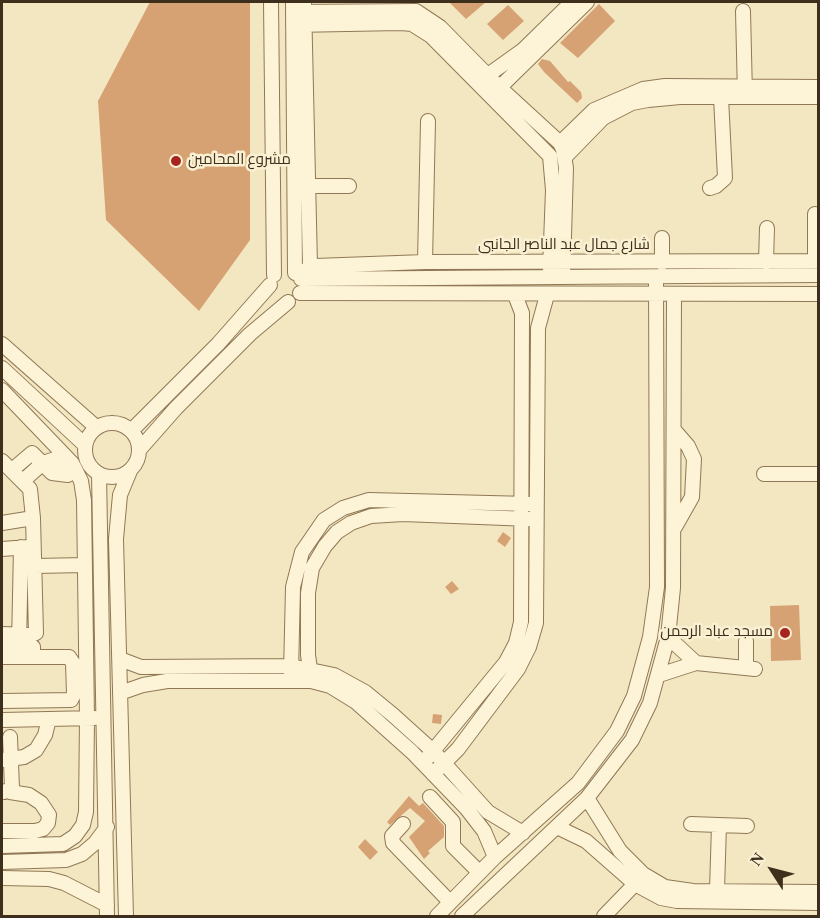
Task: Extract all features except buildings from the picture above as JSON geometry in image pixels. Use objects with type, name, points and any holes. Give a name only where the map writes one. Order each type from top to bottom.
[{"type":"street","points":[[271,2],[272,280],[277,300],[288,302]]},
{"type":"street","points":[[483,79],[523,50],[572,2]]},
{"type":"street","points":[[495,92],[587,2]]},
{"type":"street","points":[[298,13],[393,6],[416,11],[430,18],[550,156],[557,262]]},
{"type":"street","points":[[743,11],[744,92]]},
{"type":"street","points":[[298,13],[412,24],[431,36],[483,79]]},
{"type":"street","points":[[298,13],[297,275],[300,293]]},
{"type":"street","points":[[273,70],[299,69]]},
{"type":"street","points":[[299,69],[310,266]]},
{"type":"street","points":[[556,277],[563,150],[594,110],[643,88],[665,86],[819,97]]},
{"type":"street","points":[[563,150],[603,118],[632,104],[664,98],[721,97],[744,92],[819,87]]},
{"type":"street","points":[[495,92],[563,150]]},
{"type":"street","points":[[710,188],[725,178],[721,97]]},
{"type":"street","points":[[425,262],[428,121]]},
{"type":"street","points":[[307,186],[349,186]]},
{"type":"street","points":[[815,214],[817,261]]},
{"type":"street","points":[[763,267],[766,228]]},
{"type":"street","points":[[662,238],[662,263]]},
{"type":"street","name":"شارع جمال عبد الناصر الجانبى","points":[[297,275],[310,266],[425,262],[662,263],[763,267],[817,261]]},
{"type":"street","points":[[132,430],[218,344],[272,280],[284,270],[297,275],[656,277],[763,267],[819,275]]},
{"type":"street","points":[[437,916],[479,872],[523,834],[593,765],[617,731],[634,696],[654,614],[658,548],[656,277]]},
{"type":"street","points":[[139,450],[176,408],[250,334],[300,293],[656,296],[819,294]]},
{"type":"street","points":[[423,763],[494,680],[516,643],[521,611],[522,313],[515,295]]},
{"type":"street","points":[[433,774],[444,764],[518,669],[529,647],[536,624],[538,328],[547,295]]},
{"type":"street","points":[[462,916],[587,798],[632,740],[650,703],[668,637],[675,549],[674,295]]},
{"type":"street","points":[[2,344],[96,428]]},
{"type":"street","points":[[2,368],[85,445]]},
{"type":"street","points":[[2,390],[81,481],[84,500],[87,718],[86,812],[83,825],[75,836],[63,843],[2,846]]},
{"type":"street","points":[[126,916],[116,517],[120,495],[129,471],[138,458],[139,450],[132,430],[125,426],[110,422],[96,428],[85,445],[87,462],[99,474],[115,477],[129,471]]},
{"type":"street","points":[[675,431],[688,446],[694,459],[692,498],[675,527]]},
{"type":"street","points":[[19,640],[17,548],[33,518],[30,489],[12,470],[32,453],[43,463],[55,459],[70,469]]},
{"type":"street","points":[[99,474],[107,911]]},
{"type":"street","points":[[764,474],[819,474]]},
{"type":"street","points":[[292,681],[293,587],[302,552],[324,520],[343,508],[369,500],[521,511],[537,519]]},
{"type":"street","points":[[310,675],[308,593],[312,568],[324,546],[337,532],[351,523],[371,516],[521,511],[537,504]]},
{"type":"street","points":[[2,645],[36,633],[38,626],[35,566],[17,548],[3,522],[33,518]]},
{"type":"street","points":[[658,548],[675,549]]},
{"type":"street","points":[[35,566],[84,565]]},
{"type":"street","points":[[2,634],[33,647],[33,657]]},
{"type":"street","points":[[668,637],[696,663]]},
{"type":"street","points":[[659,675],[696,663],[750,668],[746,641]]},
{"type":"street","points":[[2,657],[69,657],[72,660],[73,698],[2,701]]},
{"type":"street","points":[[120,659],[134,665],[149,667],[291,666],[310,675],[348,696],[423,763],[479,824],[495,857]]},
{"type":"street","points":[[120,693],[143,685],[167,681],[292,681],[310,675],[334,675],[364,692],[434,752],[488,812],[523,834]]},
{"type":"street","points":[[2,720],[104,718]]},
{"type":"street","points":[[6,760],[24,757],[36,750],[45,735],[49,719]]},
{"type":"street","points":[[6,792],[12,788],[6,760],[10,737]]},
{"type":"street","points":[[2,831],[43,829],[48,823],[49,815],[41,803],[29,795],[6,792]]},
{"type":"street","points":[[430,797],[451,817],[453,846],[479,872]]},
{"type":"street","points":[[587,798],[620,851],[652,881],[678,890],[717,890],[814,897]]},
{"type":"street","points":[[403,824],[392,836],[393,843],[450,902]]},
{"type":"street","points":[[691,824],[747,826]]},
{"type":"street","points":[[717,890],[719,825]]},
{"type":"street","points":[[2,862],[66,860],[82,854],[95,843],[107,827]]},
{"type":"street","points":[[557,828],[592,845],[635,884],[661,898],[677,901],[758,902],[814,897]]},
{"type":"street","points":[[2,878],[41,879],[64,883],[107,911]]},
{"type":"street","points":[[604,916],[635,884]]},
{"type":"street","points":[[758,902],[758,916]]},
{"type":"place","name":"مشروع المحامين","points":[[176,161]]},
{"type":"place","name":"مسجد عباد الرحمن","points":[[785,633]]}]
